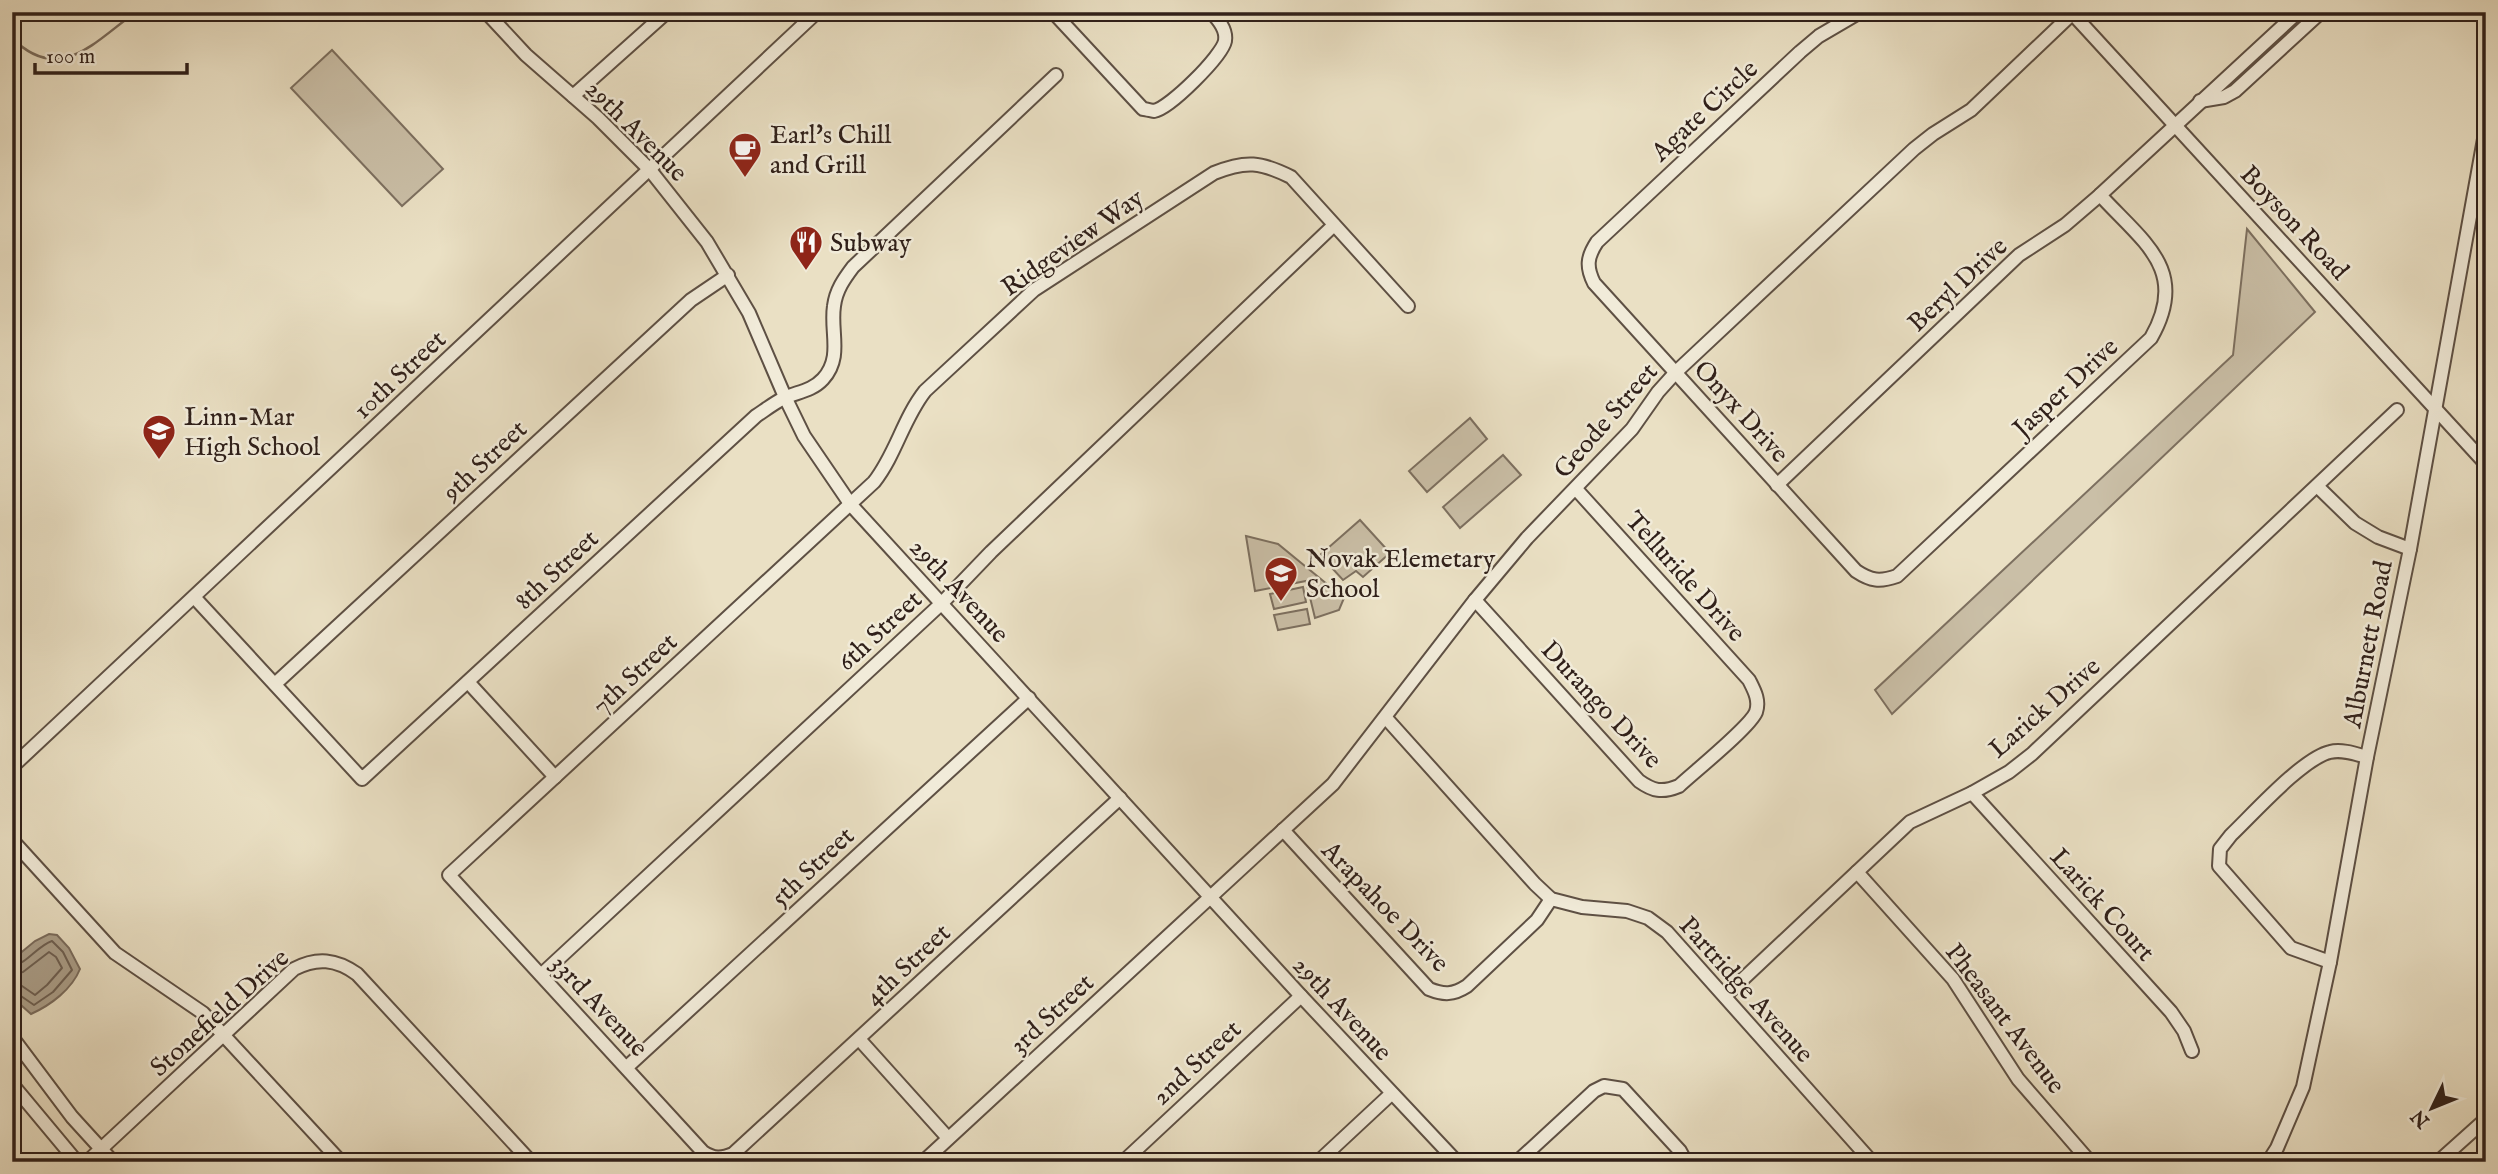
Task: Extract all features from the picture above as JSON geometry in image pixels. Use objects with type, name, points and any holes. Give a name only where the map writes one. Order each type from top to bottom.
[{"type":"street","name":"29th Avenue","points":[[486,12],[526,55],[650,170],[707,242],[749,313],[804,436],[851,505],[1391,1094],[1457,1162]]},
{"type":"street","points":[[573,96],[667,12]]},
{"type":"street","name":"10th Street","points":[[12,768],[817,12]]},
{"type":"street","points":[[1053,12],[1143,109],[1154,111],[1167,105],[1220,54],[1225,39],[1221,23],[1211,12]]},
{"type":"street","name":"Agate Circle","points":[[1590,253],[1597,242],[1800,52],[1819,36],[1860,12]]},
{"type":"street","name":"Beryl Drive","points":[[1777,485],[2018,256],[2065,225],[2100,195],[2298,12]]},
{"type":"street","points":[[2200,101],[2224,97],[2235,91],[2321,12]]},
{"type":"street","name":"Boyson Road","points":[[2073,13],[2486,464]]},
{"type":"street","name":"Geode Street","points":[[1210,897],[1332,784],[1475,600],[1527,538],[1632,429],[1676,372],[1914,149],[1971,110],[2073,13]]},
{"type":"street","name":"8th Street","points":[[275,684],[362,779],[756,415],[785,397],[808,390],[822,381],[831,368],[836,352],[834,306],[841,284],[853,267],[1056,75]]},
{"type":"street","name":"Alburnett Road","points":[[2268,1162],[2277,1148],[2303,1087],[2330,962],[2367,757],[2410,549],[2486,128]]},
{"type":"street","name":"Ridgeview Way","points":[[851,505],[887,466],[914,404],[925,391],[1034,290],[1214,173],[1231,166],[1247,163],[1268,166],[1291,177],[1408,306]]},
{"type":"street","name":"Jasper Drive","points":[[1884,581],[1898,576],[2151,338],[2162,318],[2167,299],[2166,279],[2156,255],[2100,195]]},
{"type":"street","name":"6th Street","points":[[541,975],[942,603],[991,552],[1334,225]]},
{"type":"street","name":"Onyx Drive","points":[[1590,253],[1587,269],[1594,283],[1856,571],[1869,579],[1884,581]]},
{"type":"street","name":"9th Street","points":[[275,684],[691,300],[728,275]]},
{"type":"street","name":"Larick Drive","points":[[1725,996],[1910,822],[1972,793],[2009,772],[2032,754],[2398,410]]},
{"type":"street","points":[[2317,486],[2355,523],[2378,537],[2410,549]]},
{"type":"street","name":"Telluride Drive","points":[[1576,489],[1749,680],[1757,696]]},
{"type":"street","name":"7th Street","points":[[449,875],[851,505]]},
{"type":"street","points":[[194,597],[275,684]]},
{"type":"street","name":"Durango Drive","points":[[1475,600],[1639,781],[1652,790],[1666,791],[1679,786],[1747,724],[1756,711],[1757,696]]},
{"type":"street","points":[[468,682],[555,777]]},
{"type":"street","name":"5th Street","points":[[627,1068],[1029,698]]},
{"type":"street","points":[[1385,718],[1551,899]]},
{"type":"street","points":[[2330,962],[2291,948],[2219,866],[2220,849],[2231,835],[2311,760],[2331,752],[2367,757]]},
{"type":"street","name":"Larick Court","points":[[1972,793],[2171,1012],[2184,1031],[2192,1051]]},
{"type":"street","name":"4th Street","points":[[723,1158],[733,1154],[859,1040],[1120,798]]},
{"type":"street","name":"Arapahoe Drive","points":[[1283,830],[1429,989],[1441,994],[1455,994],[1468,986],[1537,920],[1551,899]]},
{"type":"street","points":[[12,840],[116,953],[203,1013],[341,1162]]},
{"type":"street","name":"Pheasant Avenue","points":[[1857,872],[1953,979],[2018,1079],[2090,1162]]},
{"type":"street","name":"33rd Avenue","points":[[449,875],[703,1152],[712,1157],[723,1158]]},
{"type":"street","name":"3rd Street","points":[[923,1162],[1210,897]]},
{"type":"street","name":"Partridge Avenue","points":[[1551,899],[1581,907],[1627,911],[1648,918],[1667,932],[1872,1162]]},
{"type":"street","name":"Stonefield Drive","points":[[88,1162],[294,969],[323,960],[346,966],[357,974],[531,1162]]},
{"type":"street","name":"2nd Street","points":[[1123,1162],[1301,996]]},
{"type":"street","points":[[12,1037],[72,1117],[113,1162]]},
{"type":"street","points":[[859,1040],[948,1138]]},
{"type":"street","points":[[12,1084],[76,1162]]},
{"type":"street","points":[[1517,1162],[1594,1091],[1604,1086],[1623,1089],[1680,1151],[1686,1162]]},
{"type":"street","points":[[1318,1162],[1391,1094]]},
{"type":"street","points":[[2438,1162],[2486,1119]]},
{"type":"shaded area","points":[[332,50],[443,169],[402,206],[291,88]]},
{"type":"shaded area","points":[[2247,229],[2315,312],[1892,714],[1875,690],[2233,355]]},
{"type":"shaded area","points":[[1470,418],[1487,439],[1427,492],[1409,471]]},
{"type":"shaded area","points":[[1503,455],[1521,475],[1460,528],[1443,507]]},
{"type":"shaded area","points":[[1360,520],[1390,553],[1363,577],[1356,571],[1343,580],[1320,555]]},
{"type":"shaded area","points":[[1246,536],[1278,544],[1344,598],[1339,610],[1315,618],[1306,581],[1255,591]]},
{"type":"shaded area","points":[[1303,587],[1306,602],[1274,609],[1270,594]]},
{"type":"shaded area","points":[[1307,609],[1310,624],[1278,630],[1274,615]]},
{"type":"water","points":[[49,934],[57,935],[69,948],[80,969],[60,996],[31,1014],[12,997],[12,960],[35,941]]},
{"type":"waterway","points":[[12,38],[29,52],[46,58],[62,59],[91,46],[136,12]]},
{"type":"place","name":"Earl's Chill and Grill","points":[[745,179]]},
{"type":"place","name":"Subway","points":[[806,272]]},
{"type":"place","name":"Linn-Mar High School","points":[[159,461]]},
{"type":"place","name":"Novak Elemetary School","points":[[1281,603]]}]
